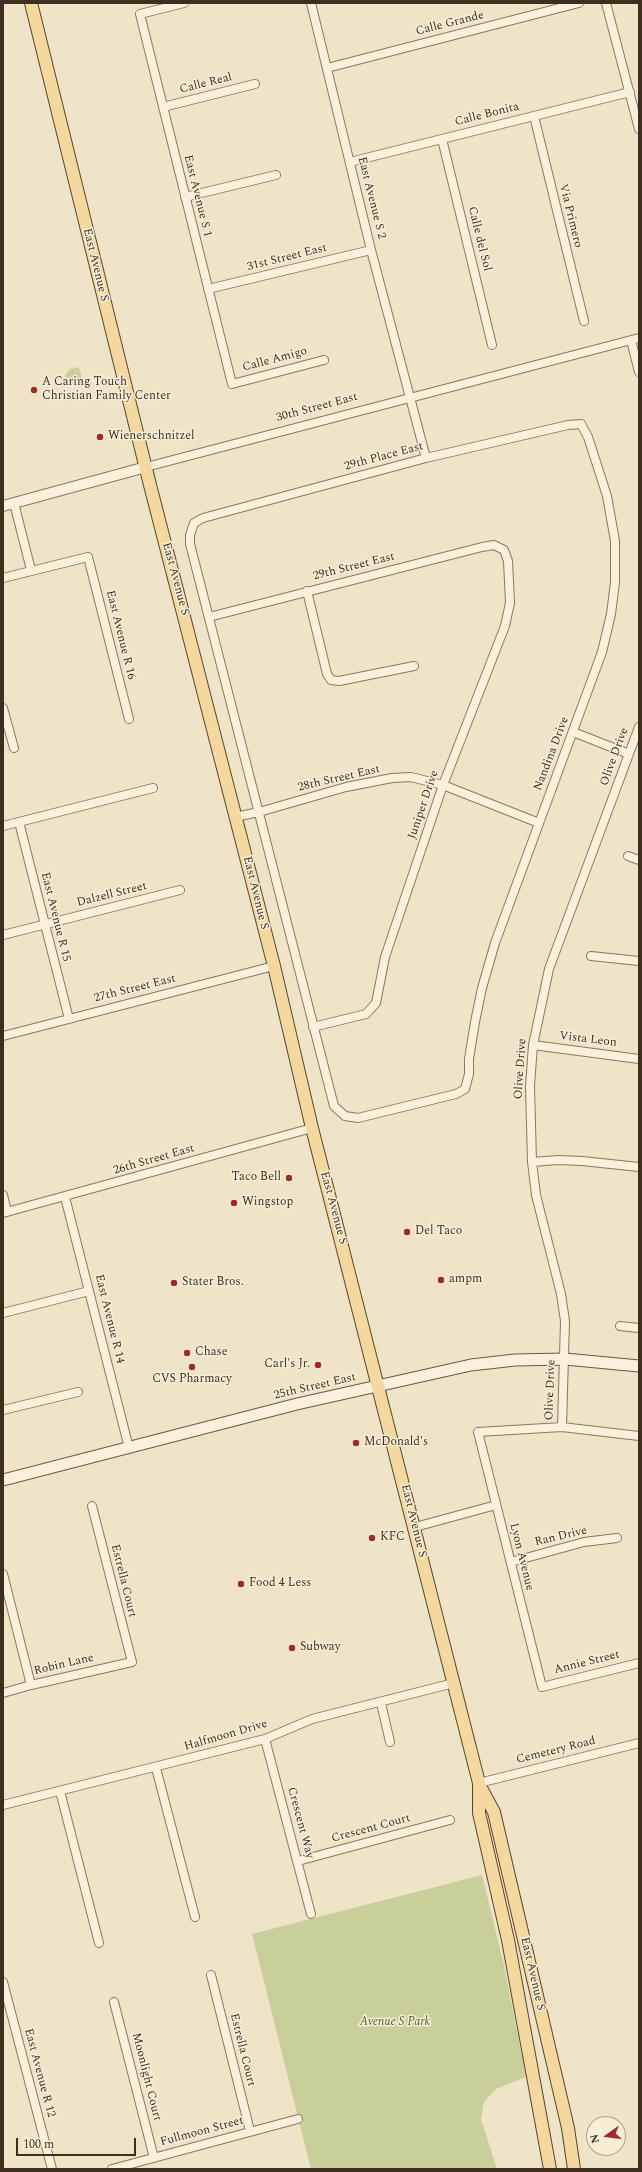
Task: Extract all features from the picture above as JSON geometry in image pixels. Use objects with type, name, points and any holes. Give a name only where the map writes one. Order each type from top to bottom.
[{"type":"main road","name":"East Avenue S","points":[[31,3],[146,467],[274,966],[312,1128],[415,1527],[479,1783],[494,1812],[568,2128],[574,2169]]},
{"type":"main road","name":"25th Street East","points":[[3,1480],[297,1404],[472,1365],[515,1360],[564,1359],[639,1366]]},
{"type":"main road","name":"East Avenue S","points":[[479,1783],[479,1813],[508,1940],[550,2169]]},
{"type":"street","name":"East Avenue S 1","points":[[184,3],[140,14],[232,384]]},
{"type":"street","name":"East Avenue S 2","points":[[311,3],[371,250],[426,458]]},
{"type":"street","name":"Calle Grande","points":[[327,68],[579,3]]},
{"type":"street","points":[[606,3],[639,129]]},
{"type":"street","name":"Calle Real","points":[[163,107],[255,84]]},
{"type":"street","name":"Calle Bonita","points":[[350,162],[630,92]]},
{"type":"street","name":"Via Primero","points":[[534,116],[584,321]]},
{"type":"street","name":"Calle del Sol","points":[[442,139],[492,345]]},
{"type":"street","points":[[185,197],[276,175]]},
{"type":"street","name":"31st Street East","points":[[208,289],[371,250]]},
{"type":"street","name":"30th Street East","points":[[3,506],[410,397],[635,339]]},
{"type":"street","points":[[635,339],[639,372]]},
{"type":"street","name":"Calle Amigo","points":[[232,384],[324,360]]},
{"type":"street","name":"29th Place East","points":[[194,522],[203,518],[426,458],[568,425],[581,424]]},
{"type":"street","name":"Nandina Drive","points":[[345,1116],[358,1118],[456,1094],[465,1089],[469,1074],[469,1059],[482,988],[495,943],[602,652],[611,614],[615,582],[615,541],[607,496],[588,437],[581,424]]},
{"type":"street","points":[[3,578],[31,570],[14,503]]},
{"type":"street","name":"East Avenue S","points":[[194,522],[190,535],[190,544],[334,1106],[345,1116]]},
{"type":"street","name":"29th Street East","points":[[209,616],[482,546],[494,545],[504,550]]},
{"type":"street","name":"Juniper Drive","points":[[313,1027],[366,1014],[376,1003],[385,957],[443,785],[505,626],[510,603],[511,580],[508,561],[504,550]]},
{"type":"street","name":"East Avenue R 16","points":[[31,570],[88,557],[129,719]]},
{"type":"street","points":[[307,591],[327,674],[331,680],[339,681],[414,666]]},
{"type":"street","points":[[3,708],[14,748]]},
{"type":"street","name":"Olive Drive","points":[[562,1427],[565,1321],[561,1294],[536,1195],[532,1162],[530,1086],[533,1045],[549,969],[639,727]]},
{"type":"street","points":[[573,732],[629,754]]},
{"type":"street","name":"28th Street East","points":[[235,816],[259,812],[346,787],[392,778],[411,777],[443,785],[539,822]]},
{"type":"street","points":[[3,826],[153,788]]},
{"type":"street","name":"East Avenue R 15","points":[[19,822],[69,1019]]},
{"type":"street","points":[[628,856],[639,860]]},
{"type":"street","name":"Dalzell Street","points":[[3,935],[180,890]]},
{"type":"street","points":[[591,956],[639,961]]},
{"type":"street","name":"27th Street East","points":[[3,1036],[274,966]]},
{"type":"street","name":"Vista Leon","points":[[533,1045],[639,1059]]},
{"type":"street","name":"26th Street East","points":[[5,1213],[312,1128]]},
{"type":"street","points":[[532,1162],[558,1160],[582,1161],[639,1167]]},
{"type":"street","points":[[3,1195],[5,1213]]},
{"type":"street","name":"East Avenue R 14","points":[[65,1197],[129,1448]]},
{"type":"street","points":[[3,1313],[89,1291]]},
{"type":"street","points":[[620,1326],[639,1328]]},
{"type":"street","points":[[3,1410],[78,1392]]},
{"type":"street","points":[[562,1427],[639,1436]]},
{"type":"street","name":"Lyon Avenue","points":[[542,1688],[478,1432],[562,1427]]},
{"type":"street","points":[[415,1527],[496,1504]]},
{"type":"street","name":"Estrella Court","points":[[92,1506],[132,1662]]},
{"type":"street","name":"Ran Drive","points":[[511,1562],[584,1542],[618,1538]]},
{"type":"street","points":[[3,1574],[31,1685]]},
{"type":"street","name":"Robin Lane","points":[[3,1693],[31,1685],[132,1662]]},
{"type":"street","name":"Annie Street","points":[[542,1688],[639,1663]]},
{"type":"street","name":"Halfmoon Drive","points":[[3,1804],[156,1768],[265,1739],[312,1719],[381,1703],[454,1683]]},
{"type":"street","points":[[381,1703],[390,1742]]},
{"type":"street","name":"Crescent Way","points":[[265,1739],[311,1914]]},
{"type":"street","name":"Cemetery Road","points":[[479,1783],[639,1743]]},
{"type":"street","points":[[156,1768],[195,1917]]},
{"type":"street","points":[[60,1791],[99,1943]]},
{"type":"street","name":"Crescent Court","points":[[298,1860],[450,1820]]},
{"type":"street","name":"Estrella Court","points":[[211,1975],[250,2131]]},
{"type":"street","name":"East Avenue R 12","points":[[3,1982],[6,2009],[52,2169]]},
{"type":"street","name":"Moonlight Court","points":[[114,2002],[154,2158]]},
{"type":"street","name":"Fullmoon Street","points":[[112,2169],[298,2119]]},
{"type":"green space","points":[[79,367],[83,383],[68,386],[65,375],[70,369]]},
{"type":"green space","name":"Avenue S Park","points":[[482,1875],[504,1965],[526,2077],[496,2089],[484,2102],[481,2119],[497,2169],[311,2169],[252,1934]]},
{"type":"place","name":"A Caring Touch Christian Family Center","points":[[34,390]]},
{"type":"place","name":"Wienerschnitzel","points":[[100,437]]},
{"type":"place","name":"Taco Bell","points":[[289,1178]]},
{"type":"place","name":"Wingstop","points":[[234,1203]]},
{"type":"place","name":"Del Taco","points":[[407,1232]]},
{"type":"place","name":"ampm","points":[[441,1280]]},
{"type":"place","name":"Stater Bros.","points":[[174,1283]]},
{"type":"place","name":"Chase","points":[[187,1353]]},
{"type":"place","name":"Carl's Jr.","points":[[318,1365]]},
{"type":"place","name":"CVS Pharmacy","points":[[192,1367]]},
{"type":"place","name":"McDonald's","points":[[356,1443]]},
{"type":"place","name":"KFC","points":[[372,1538]]},
{"type":"place","name":"Food 4 Less","points":[[241,1584]]},
{"type":"place","name":"Subway","points":[[292,1648]]}]
